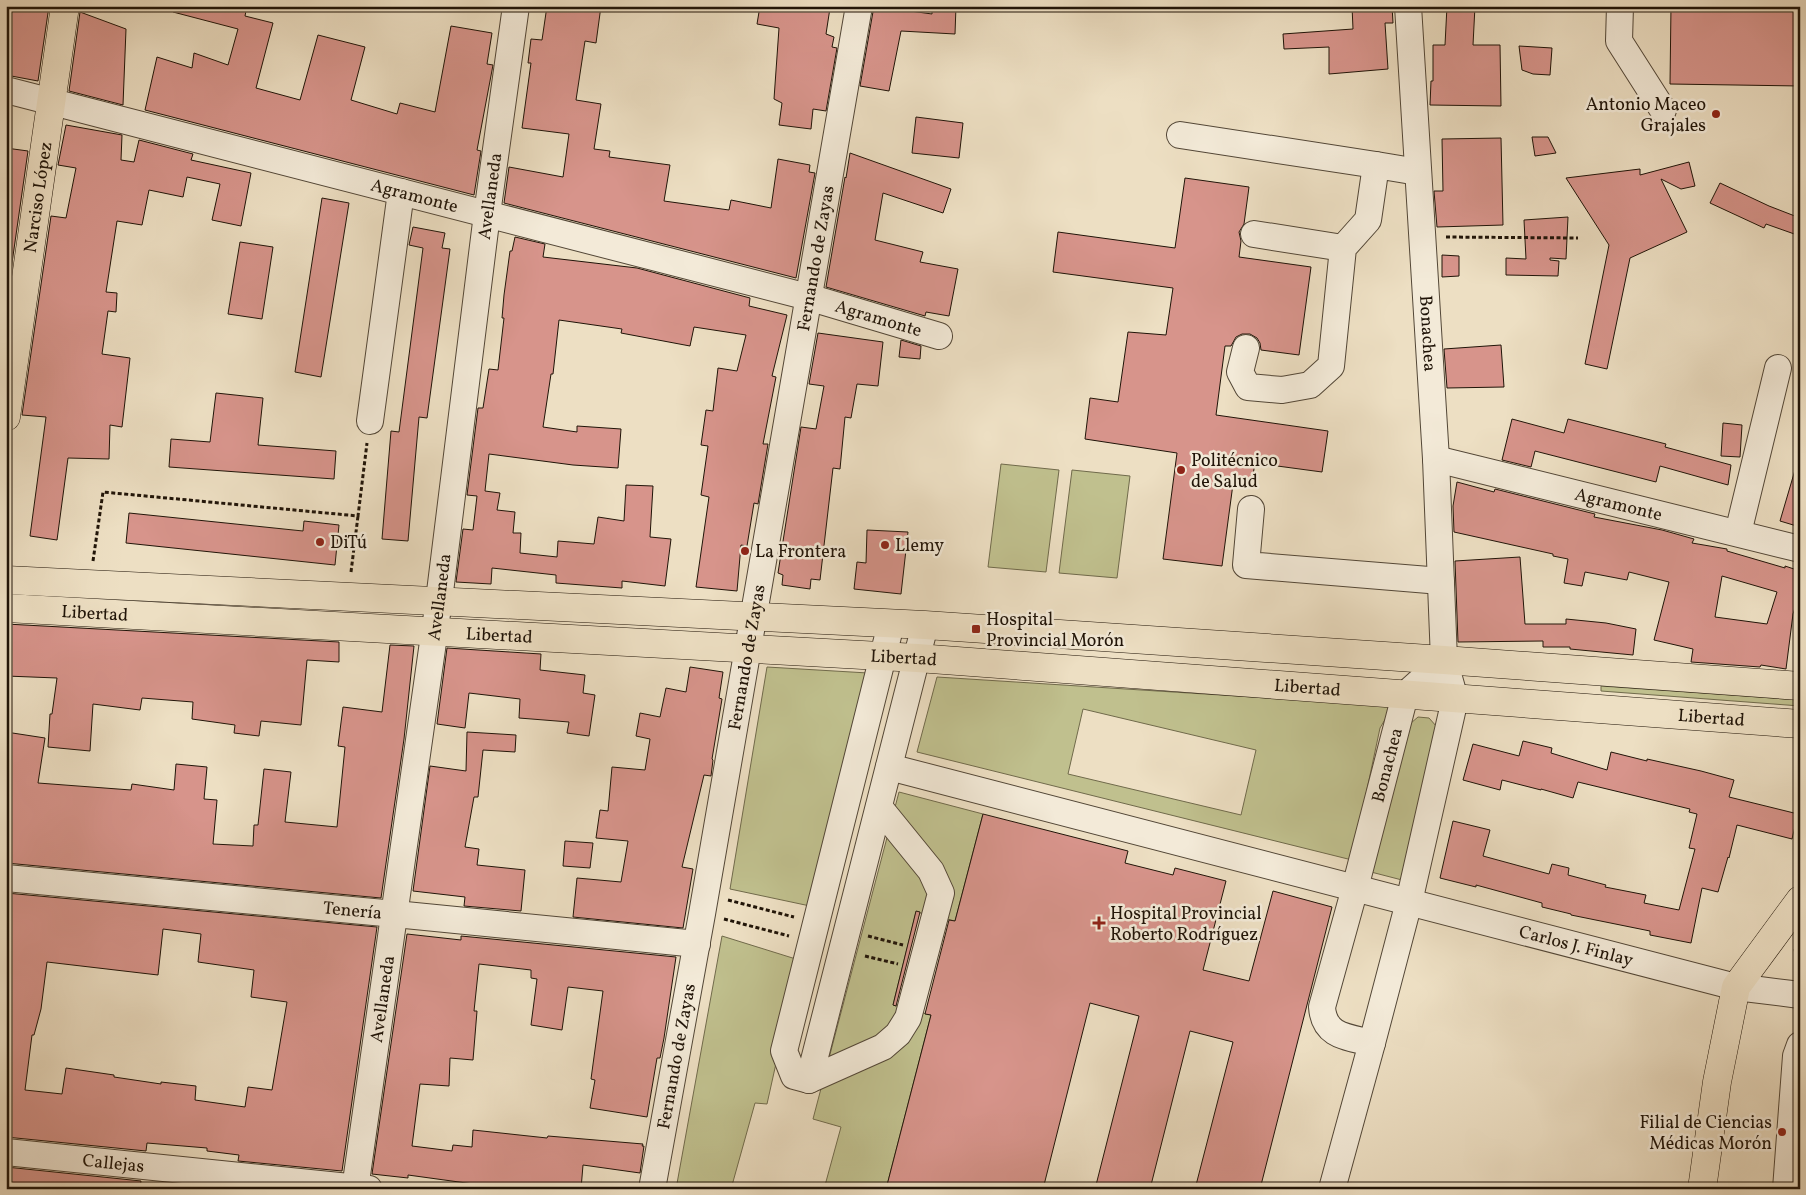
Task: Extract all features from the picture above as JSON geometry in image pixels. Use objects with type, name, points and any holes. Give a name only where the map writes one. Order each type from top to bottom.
[{"type":"main road","name":"Narciso López","points":[[6,417],[65,6]]},
{"type":"main road","name":"Libertad","points":[[6,580],[439,600],[925,626],[1444,660],[1800,686]]},
{"type":"main road","name":"Libertad","points":[[6,608],[917,658],[1800,724]]},
{"type":"main road","points":[[1702,1189],[1717,1082],[1736,987],[1800,900]]},
{"type":"street","name":"Avellaneda","points":[[360,1188],[395,914],[439,600],[487,214],[516,6]]},
{"type":"street","name":"Fernando de Zayas","points":[[652,1189],[697,944],[859,6]]},
{"type":"street","name":"Bonachea","points":[[1332,1189],[1409,902],[1455,699],[1444,660],[1436,459],[1408,6]]},
{"type":"street","points":[[1620,6],[1619,41],[1663,110]]},
{"type":"street","name":"Agramonte","points":[[6,90],[808,297],[939,336]]},
{"type":"street","points":[[1180,135],[1418,172]]},
{"type":"street","points":[[1246,348],[1240,372],[1248,387],[1282,390],[1310,385],[1331,366],[1343,248],[1368,220],[1376,165]]},
{"type":"street","points":[[370,421],[401,192]]},
{"type":"street","points":[[1254,234],[1343,248]]},
{"type":"street","points":[[1738,533],[1778,368]]},
{"type":"street","name":"Agramonte","points":[[1436,459],[1800,549]]},
{"type":"street","points":[[1251,509],[1246,566],[1441,581]]},
{"type":"street","points":[[879,807],[931,872],[941,893],[908,1018],[898,1034],[884,1047],[809,1080],[794,1076],[784,1052],[891,624]]},
{"type":"street","points":[[809,1080],[925,626]]},
{"type":"street","points":[[1405,695],[1444,660]]},
{"type":"street","name":"Bonachea","points":[[1372,1044],[1339,1035],[1326,1024],[1322,1007],[1405,695]]},
{"type":"street","name":"Carlos J. Finlay","points":[[889,767],[1736,987],[1800,995]]},
{"type":"street","name":"Tenería","points":[[6,878],[697,944]]},
{"type":"street","points":[[1786,1189],[1795,1134],[1796,1056],[1800,1044]]},
{"type":"street","name":"Callejas","points":[[6,1152],[360,1188]]},
{"type":"path","points":[[1422,237],[1578,238]]},
{"type":"path","points":[[348,596],[370,421]]},
{"type":"path","points":[[90,584],[103,492],[358,516]]},
{"type":"green space","points":[[1001,464],[1059,470],[1046,572],[988,567]]},
{"type":"green space","points":[[1072,470],[1130,476],[1117,578],[1059,573]]},
{"type":"green space","points":[[767,667],[868,673],[810,906],[730,889]]},
{"type":"green space","points":[[937,677],[1393,706],[1380,728],[1352,860],[917,752]],"holes":[[[1083,709],[1256,750],[1241,815],[1068,774]]]},
{"type":"green space","points":[[1601,686],[1800,700],[1800,706],[1601,691]]},
{"type":"green space","points":[[1418,717],[1429,718],[1437,727],[1402,880],[1371,872],[1411,723]]},
{"type":"green space","points":[[899,792],[983,814],[955,921],[916,912],[893,1005],[931,1015],[886,1189],[824,1189],[841,1127],[813,1119]]},
{"type":"green space","points":[[722,936],[799,960],[767,1104],[755,1103],[731,1189],[676,1189]]},
{"type":"building","points":[[6,6],[49,6],[38,81],[6,75]]},
{"type":"building","points":[[174,6],[247,6],[245,16],[273,23],[256,88],[300,100],[318,35],[365,47],[351,100],[397,114],[400,103],[435,112],[451,26],[492,33],[487,64],[493,65],[477,150],[481,151],[474,195],[145,110],[157,57],[192,68],[194,53],[228,65],[238,29],[173,12]]},
{"type":"building","points":[[547,6],[601,6],[596,43],[585,41],[576,100],[601,104],[594,149],[610,151],[609,157],[670,165],[664,201],[729,210],[731,200],[771,208],[778,159],[810,165],[809,172],[815,173],[796,278],[504,203],[509,167],[563,177],[569,134],[522,128],[531,63],[528,63],[531,39],[542,40]]},
{"type":"building","points":[[760,6],[820,6],[830,8],[826,34],[834,37],[832,47],[837,48],[826,111],[813,109],[811,129],[779,125],[782,103],[774,99],[779,28],[757,24]]},
{"type":"building","points":[[874,6],[932,14],[932,6],[956,6],[955,34],[901,31],[889,91],[860,86]]},
{"type":"building","points":[[1352,6],[1392,6],[1393,23],[1385,23],[1388,69],[1329,74],[1329,47],[1284,49],[1283,34],[1353,29]]},
{"type":"building","points":[[1447,6],[1475,6],[1473,45],[1500,45],[1501,106],[1430,105],[1431,81],[1433,81],[1433,45],[1445,45]]},
{"type":"building","points":[[1671,6],[1800,6],[1800,86],[1670,84]]},
{"type":"building","points":[[80,12],[126,29],[123,105],[69,91]]},
{"type":"building","points":[[1519,46],[1552,48],[1550,75],[1533,74],[1522,70]]},
{"type":"building","points":[[916,117],[963,123],[959,158],[912,153]]},
{"type":"building","points":[[66,125],[122,135],[121,160],[134,162],[139,140],[193,154],[191,160],[251,173],[241,226],[212,220],[220,184],[187,177],[183,197],[149,190],[142,225],[117,221],[106,292],[117,293],[116,312],[108,311],[102,354],[130,358],[122,427],[110,425],[109,459],[68,458],[57,540],[30,536],[46,417],[22,415],[51,216],[66,218],[76,168],[58,165]]},
{"type":"building","points":[[1532,137],[1548,137],[1556,153],[1535,156]]},
{"type":"building","points":[[1501,138],[1503,225],[1437,227],[1434,191],[1443,191],[1442,139]]},
{"type":"building","points":[[6,148],[28,151],[6,305]]},
{"type":"building","points":[[850,153],[951,189],[943,213],[883,193],[875,240],[923,252],[920,262],[958,269],[949,316],[926,312],[925,316],[826,287]]},
{"type":"building","points":[[1689,162],[1695,186],[1681,189],[1661,179],[1687,232],[1630,258],[1607,369],[1585,364],[1609,245],[1566,178],[1640,169],[1640,175]]},
{"type":"building","points":[[1185,178],[1249,187],[1244,224],[1239,232],[1241,241],[1239,257],[1311,267],[1299,355],[1261,350],[1257,338],[1250,334],[1242,334],[1236,337],[1231,346],[1225,346],[1216,415],[1328,431],[1322,472],[1255,463],[1251,487],[1233,484],[1222,566],[1163,559],[1177,453],[1085,439],[1090,398],[1118,402],[1128,332],[1166,335],[1173,288],[1053,272],[1058,232],[1175,248]]},
{"type":"building","points":[[1720,183],[1800,218],[1800,236],[1766,224],[1764,228],[1710,203]]},
{"type":"building","points":[[322,198],[349,203],[321,377],[295,372]]},
{"type":"building","points":[[1568,217],[1566,259],[1550,258],[1550,260],[1559,261],[1558,276],[1506,275],[1506,258],[1526,259],[1524,220]]},
{"type":"building","points":[[413,227],[445,233],[442,248],[450,249],[427,418],[419,417],[408,541],[382,539],[391,431],[399,432],[423,248],[409,245]]},
{"type":"building","points":[[515,237],[545,244],[543,257],[637,268],[750,298],[749,306],[787,315],[772,376],[776,377],[763,444],[768,444],[758,504],[754,503],[747,546],[741,545],[737,591],[696,587],[709,497],[701,495],[708,446],[701,445],[706,410],[713,411],[718,368],[737,371],[746,335],[694,327],[690,346],[621,333],[622,329],[559,320],[553,374],[551,374],[543,427],[577,432],[577,426],[621,429],[618,468],[573,465],[489,454],[485,491],[500,493],[497,510],[515,512],[513,533],[521,533],[520,553],[557,557],[558,541],[594,544],[598,517],[624,521],[626,485],[653,486],[650,537],[671,539],[665,586],[622,581],[622,588],[556,583],[556,575],[492,568],[491,584],[456,582],[463,529],[473,530],[477,496],[467,495],[478,408],[483,408],[489,369],[498,370],[504,318],[502,318],[504,295],[510,251],[512,251]]},
{"type":"building","points":[[240,242],[273,247],[262,319],[228,314]]},
{"type":"building","points":[[1442,255],[1459,256],[1459,276],[1442,277]]},
{"type":"building","points":[[818,333],[883,342],[878,386],[857,384],[851,418],[845,417],[840,469],[833,468],[820,580],[811,579],[810,589],[782,585],[783,575],[778,573],[801,427],[816,429],[824,386],[809,384]]},
{"type":"building","points":[[901,340],[921,346],[920,359],[899,357]]},
{"type":"building","points":[[1501,345],[1504,387],[1447,388],[1444,349]]},
{"type":"building","points":[[216,393],[263,398],[258,445],[336,451],[334,479],[169,467],[171,439],[210,442]]},
{"type":"building","points":[[1512,419],[1564,433],[1568,419],[1666,444],[1665,447],[1731,465],[1728,485],[1660,466],[1656,482],[1535,451],[1531,467],[1502,460]]},
{"type":"building","points":[[1723,423],[1742,425],[1740,457],[1721,456]]},
{"type":"building","points":[[1795,470],[1800,471],[1800,527],[1780,521]]},
{"type":"building","points":[[1457,482],[1494,492],[1495,489],[1595,514],[1594,517],[1662,530],[1694,539],[1692,543],[1727,549],[1727,551],[1800,571],[1800,592],[1793,614],[1786,669],[1761,665],[1760,667],[1691,662],[1693,649],[1654,640],[1669,582],[1629,572],[1627,580],[1585,572],[1582,586],[1564,583],[1568,559],[1454,532],[1453,506]],"holes":[[[1722,576],[1777,592],[1767,624],[1715,617]]]},
{"type":"building","points":[[129,513],[303,531],[304,521],[339,525],[335,565],[126,543]]},
{"type":"building","points":[[867,530],[908,532],[901,594],[854,589],[857,562],[866,563]]},
{"type":"building","points":[[1520,557],[1525,624],[1566,624],[1566,619],[1606,623],[1636,629],[1633,655],[1570,649],[1570,647],[1543,647],[1543,641],[1458,642],[1455,561]]},
{"type":"building","points":[[6,624],[339,642],[339,662],[307,660],[301,725],[261,721],[259,736],[234,733],[235,725],[192,719],[193,702],[142,698],[140,710],[93,704],[90,751],[48,747],[50,714],[52,714],[57,678],[6,676]]},
{"type":"building","points":[[390,645],[414,646],[404,739],[381,898],[6,863],[6,732],[45,738],[38,783],[131,790],[132,784],[174,790],[176,764],[207,767],[204,799],[217,800],[213,844],[253,846],[254,825],[258,825],[264,769],[291,772],[285,822],[337,827],[345,747],[338,746],[343,707],[382,712]]},
{"type":"building","points":[[447,648],[541,654],[540,670],[585,675],[583,693],[595,695],[589,736],[567,733],[569,722],[519,718],[520,699],[469,693],[465,728],[437,724]]},
{"type":"building","points":[[690,667],[723,672],[719,698],[722,699],[711,776],[704,775],[682,867],[693,869],[683,928],[573,917],[577,878],[621,882],[628,841],[596,838],[600,810],[608,811],[612,767],[645,770],[650,739],[636,736],[640,713],[660,717],[666,688],[686,692]]},
{"type":"building","points":[[467,732],[516,735],[515,752],[483,750],[478,797],[474,797],[465,847],[479,849],[477,865],[525,870],[521,911],[464,906],[465,897],[413,891],[430,766],[466,771]]},
{"type":"building","points":[[1523,741],[1552,748],[1551,753],[1607,770],[1611,752],[1734,780],[1729,797],[1798,814],[1792,839],[1737,825],[1718,892],[1702,888],[1691,943],[1650,935],[1650,931],[1571,915],[1542,907],[1542,903],[1476,885],[1476,887],[1440,878],[1453,821],[1490,830],[1483,856],[1549,874],[1552,864],[1569,868],[1568,875],[1606,885],[1605,887],[1646,895],[1644,903],[1679,910],[1695,849],[1689,848],[1697,814],[1689,812],[1690,809],[1578,782],[1573,798],[1502,780],[1500,790],[1463,780],[1473,744],[1519,756]]},
{"type":"building","points":[[983,814],[1128,851],[1125,863],[1173,875],[1175,868],[1226,881],[1203,970],[1249,981],[1273,891],[1332,907],[1260,1189],[1195,1189],[1233,1042],[1190,1031],[1150,1189],[1095,1189],[1139,1016],[1090,1003],[1043,1189],[886,1189],[931,1015],[925,1014],[949,920],[955,921]]},
{"type":"building","points":[[565,841],[593,843],[590,868],[563,866]]},
{"type":"building","points":[[6,893],[377,927],[342,1171],[238,1161],[239,1155],[207,1151],[207,1148],[147,1143],[146,1151],[6,1137]],"holes":[[[163,929],[201,934],[198,962],[254,970],[251,997],[287,1002],[272,1090],[248,1087],[245,1107],[195,1100],[196,1086],[161,1082],[161,1084],[66,1068],[62,1094],[25,1090],[32,1035],[34,1035],[41,1009],[47,962],[158,975]]]},
{"type":"building","points":[[916,911],[920,912],[896,1006],[893,1005]]},
{"type":"building","points":[[407,934],[461,940],[461,936],[676,957],[664,1038],[660,1058],[657,1058],[647,1117],[590,1108],[595,1080],[591,1079],[603,991],[568,987],[562,1030],[531,1025],[537,979],[531,978],[531,970],[479,964],[474,1011],[477,1011],[473,1060],[450,1058],[449,1086],[420,1084],[412,1146],[452,1151],[453,1145],[472,1147],[473,1130],[547,1138],[548,1136],[643,1144],[640,1173],[583,1165],[581,1189],[510,1189],[408,1175],[408,1178],[372,1174]]},
{"type":"building","points":[[6,1167],[141,1181],[140,1189],[6,1189]]},
{"type":"place","name":"Antonio Maceo Grajales","points":[[1716,114]]},
{"type":"place","name":"Politécnico de Salud","points":[[1181,470]]},
{"type":"place","name":"DiTú","points":[[320,542]]},
{"type":"place","name":"Llemy","points":[[885,545]]},
{"type":"place","name":"La Frontera","points":[[745,551]]},
{"type":"place","name":"Hospital Provincial Morón","points":[[976,629]]},
{"type":"place","name":"Hospital Provincial Roberto Rodríguez","points":[[1099,923]]},
{"type":"place","name":"Filial de Ciencias Médicas Morón","points":[[1782,1132]]}]
